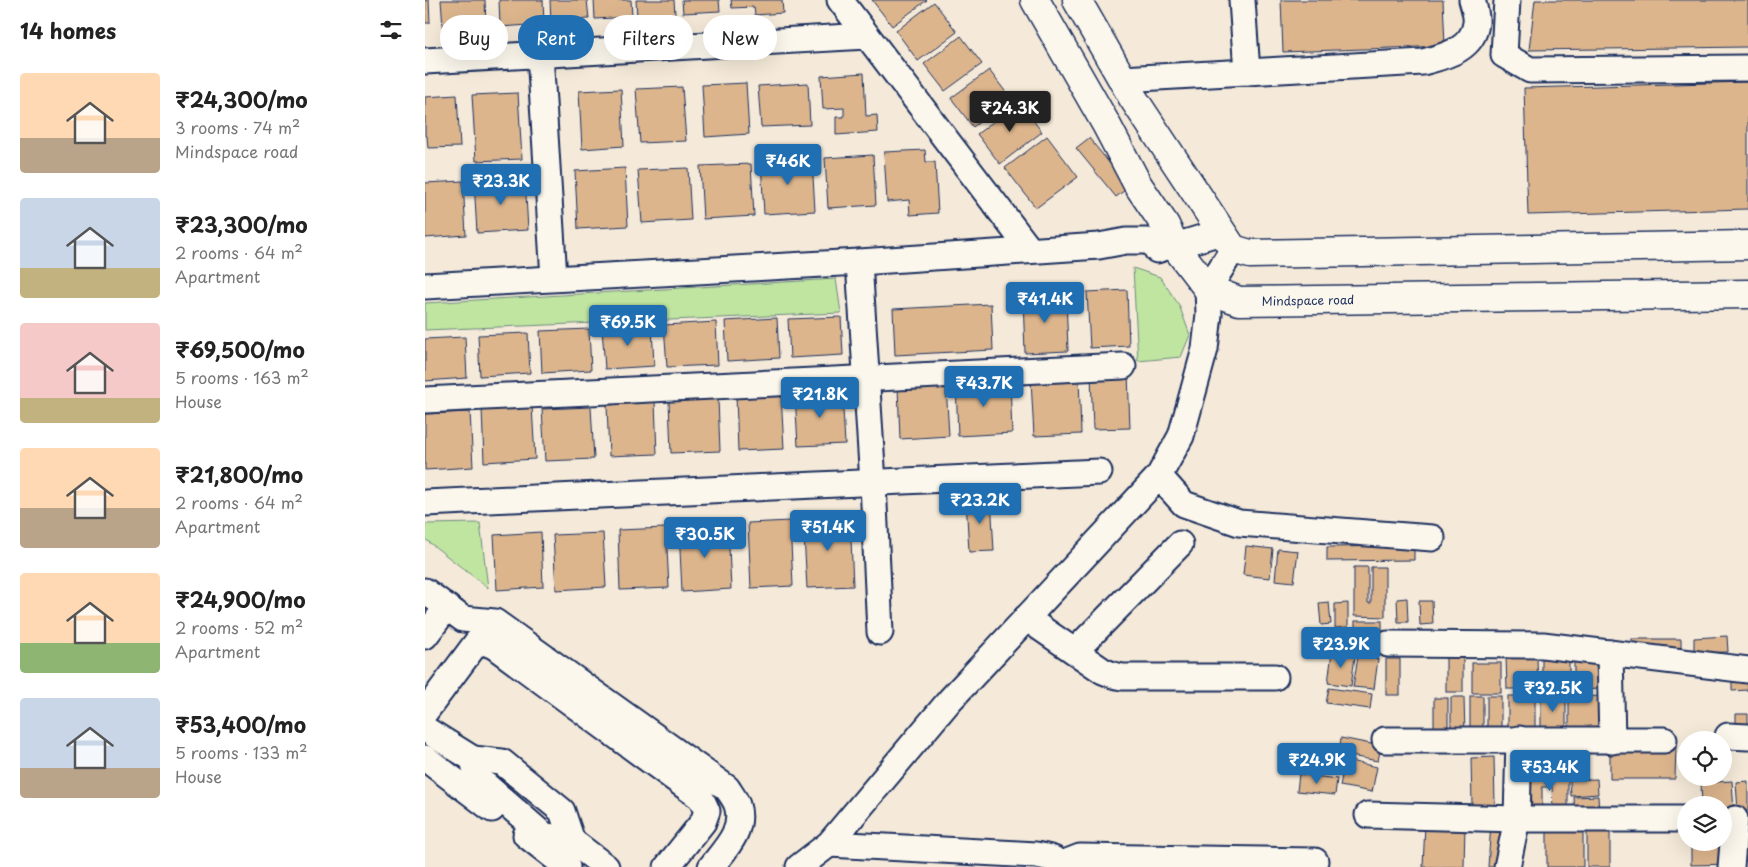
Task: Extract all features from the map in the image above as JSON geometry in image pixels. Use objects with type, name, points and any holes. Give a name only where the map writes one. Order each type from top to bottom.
[{"type":"main road","points":[[1035,0],[1138,184],[1165,225],[1168,247],[1208,289]]},
{"type":"main road","points":[[1077,0],[1122,79],[1227,240],[1250,254],[1748,245]]},
{"type":"main road","name":"Mindspace road","points":[[1208,289],[1239,301],[1746,295]]},
{"type":"street","points":[[839,0],[1030,250]]},
{"type":"street","points":[[1242,0],[1247,72]]},
{"type":"street","points":[[1122,79],[1423,62],[1447,55],[1468,44],[1476,23],[1472,0]]},
{"type":"street","points":[[1507,0],[1503,55],[1530,70],[1748,68]]},
{"type":"street","points":[[594,51],[867,36]]},
{"type":"street","points":[[425,61],[518,55]]},
{"type":"street","points":[[540,60],[554,278]]},
{"type":"street","points":[[425,286],[859,262],[1099,246],[1126,241],[1147,241],[1168,247],[1227,240],[1208,289],[1209,314],[1205,349],[1181,436],[1159,476],[949,700],[829,844],[799,867]]},
{"type":"street","points":[[859,262],[880,632]]},
{"type":"street","points":[[425,400],[1123,366]]},
{"type":"street","points":[[425,504],[1099,472]]},
{"type":"street","points":[[1159,476],[1184,504],[1239,523],[1432,538]]},
{"type":"street","points":[[1075,651],[1180,544]]},
{"type":"street","points":[[425,591],[463,619],[495,622],[621,726],[701,798],[707,810],[703,822],[667,867]]},
{"type":"street","points":[[425,636],[447,607]]},
{"type":"street","points":[[1026,618],[1103,671],[1113,675],[1122,677],[1275,677]]},
{"type":"street","points":[[425,712],[477,642],[481,641],[494,646],[621,726],[727,788],[737,804],[737,833],[711,867]]},
{"type":"street","points":[[1388,644],[1543,645],[1748,670]]},
{"type":"street","points":[[1610,653],[1612,741]]},
{"type":"street","points":[[425,729],[473,760],[502,762],[562,811],[572,841]]},
{"type":"street","points":[[1385,740],[1664,740]]},
{"type":"street","points":[[1507,867],[1517,819],[1519,740]]},
{"type":"street","points":[[425,758],[516,820],[543,835],[572,841],[606,867]]},
{"type":"street","points":[[473,760],[481,781],[516,820],[567,867]]},
{"type":"street","points":[[1368,815],[1517,819],[1677,819]]},
{"type":"street","points":[[1731,867],[1735,819]]},
{"type":"street","points":[[829,844],[1036,855],[1050,857],[1063,866],[1080,857],[1315,861]]},
{"type":"green space","points":[[1133,268],[1160,277],[1179,305],[1190,335],[1181,357],[1138,361]]},
{"type":"green space","points":[[836,279],[841,313],[425,330],[425,303]]},
{"type":"green space","points":[[480,523],[488,588],[425,539],[425,524]]},
{"type":"building","points":[[425,0],[429,0],[430,23],[425,23]]},
{"type":"building","points":[[441,0],[485,0],[486,15],[442,15]]},
{"type":"building","points":[[499,0],[543,0],[544,15],[518,15],[518,26],[508,26],[508,15],[500,15]]},
{"type":"building","points":[[550,0],[587,0],[589,15],[551,15]]},
{"type":"building","points":[[594,0],[631,0],[632,15],[604,15],[604,19],[595,19]]},
{"type":"building","points":[[636,0],[674,0],[675,14],[637,15]]},
{"type":"building","points":[[682,0],[719,0],[720,11],[683,13]]},
{"type":"building","points":[[731,0],[782,0],[783,13],[755,15],[754,7],[732,8]]},
{"type":"building","points":[[872,0],[927,0],[892,26]]},
{"type":"building","points":[[1281,0],[1443,0],[1445,46],[1283,52]]},
{"type":"building","points":[[1535,0],[1748,0],[1748,47],[1529,50]]},
{"type":"building","points":[[934,2],[957,32],[918,61],[896,31]]},
{"type":"building","points":[[961,36],[982,64],[945,91],[924,64]]},
{"type":"building","points":[[989,70],[1011,99],[973,127],[951,98]]},
{"type":"building","points":[[864,73],[866,116],[877,115],[878,132],[836,135],[836,117],[844,117],[844,108],[823,109],[821,76]]},
{"type":"building","points":[[1748,82],[1748,209],[1528,215],[1524,88]]},
{"type":"building","points":[[746,83],[749,134],[705,137],[702,85]]},
{"type":"building","points":[[808,83],[810,125],[761,127],[758,86]]},
{"type":"building","points":[[682,87],[686,141],[640,143],[636,89]]},
{"type":"building","points":[[621,89],[624,146],[582,149],[579,91]]},
{"type":"building","points":[[518,93],[522,159],[476,161],[472,95]]},
{"type":"building","points":[[457,95],[460,147],[428,148],[427,136],[425,136],[425,97]]},
{"type":"building","points":[[1019,102],[1042,132],[1000,164],[977,134]]},
{"type":"building","points":[[1047,136],[1078,177],[1036,208],[1005,168]]},
{"type":"building","points":[[1089,138],[1129,187],[1116,197],[1076,148]]},
{"type":"building","points":[[925,150],[926,162],[935,162],[938,213],[910,215],[909,200],[887,202],[884,152]]},
{"type":"building","points":[[873,155],[876,205],[828,208],[825,158]]},
{"type":"building","points":[[812,159],[815,211],[764,214],[761,162]]},
{"type":"building","points":[[751,164],[754,216],[703,219],[700,166]]},
{"type":"building","points":[[625,168],[628,226],[578,229],[575,171]]},
{"type":"building","points":[[688,168],[691,220],[642,223],[638,170]]},
{"type":"building","points":[[525,178],[528,230],[477,233],[474,181]]},
{"type":"building","points":[[463,181],[466,235],[425,238],[425,183]]},
{"type":"building","points":[[1127,290],[1129,346],[1090,348],[1087,292]]},
{"type":"building","points":[[1066,296],[1068,351],[1025,353],[1023,298]]},
{"type":"building","points":[[991,304],[993,350],[895,355],[893,309]]},
{"type":"building","points":[[841,317],[843,355],[790,358],[788,319]]},
{"type":"building","points":[[777,318],[779,358],[727,361],[725,321]]},
{"type":"building","points":[[716,322],[718,365],[667,367],[664,325]]},
{"type":"building","points":[[652,326],[654,366],[605,369],[602,328]]},
{"type":"building","points":[[589,329],[591,370],[542,373],[540,331]]},
{"type":"building","points":[[528,333],[530,373],[480,376],[478,335]]},
{"type":"building","points":[[465,337],[467,378],[425,381],[425,339]]},
{"type":"building","points":[[1128,373],[1130,428],[1093,429],[1091,375]]},
{"type":"building","points":[[1079,377],[1081,434],[1034,436],[1031,380]]},
{"type":"building","points":[[1010,381],[1012,433],[958,436],[956,383]]},
{"type":"building","points":[[946,385],[949,436],[900,439],[898,387]]},
{"type":"building","points":[[842,392],[845,444],[798,446],[795,394]]},
{"type":"building","points":[[781,394],[784,449],[738,451],[736,396]]},
{"type":"building","points":[[718,399],[720,451],[671,453],[669,401]]},
{"type":"building","points":[[655,402],[657,454],[609,456],[607,405]]},
{"type":"building","points":[[532,406],[535,459],[484,462],[482,409]]},
{"type":"building","points":[[591,407],[594,459],[545,461],[542,409]]},
{"type":"building","points":[[470,412],[473,467],[425,470],[425,414]]},
{"type":"building","points":[[991,498],[994,551],[969,552],[966,499]]},
{"type":"building","points":[[850,516],[853,586],[807,588],[803,518]]},
{"type":"building","points":[[790,521],[793,586],[751,588],[748,523]]},
{"type":"building","points":[[728,526],[731,589],[682,592],[679,529]]},
{"type":"building","points":[[666,528],[669,588],[620,590],[618,530]]},
{"type":"building","points":[[541,532],[543,587],[497,590],[494,535]]},
{"type":"building","points":[[603,533],[606,587],[556,590],[553,535]]},
{"type":"building","points":[[1246,546],[1273,549],[1270,578],[1243,575]]},
{"type":"building","points":[[1414,546],[1414,560],[1327,561],[1327,547]]},
{"type":"building","points":[[1278,549],[1298,551],[1294,582],[1275,580]]},
{"type":"building","points":[[1354,567],[1368,567],[1368,603],[1371,603],[1371,567],[1385,567],[1385,617],[1354,616]]},
{"type":"building","points":[[1407,598],[1408,622],[1398,622],[1397,599]]},
{"type":"building","points":[[1419,601],[1432,601],[1433,624],[1420,625]]},
{"type":"building","points":[[1329,602],[1331,624],[1321,625],[1319,603]]},
{"type":"building","points":[[1348,603],[1348,627],[1335,628],[1335,604]]},
{"type":"building","points":[[1355,621],[1382,621],[1382,638],[1355,638]]},
{"type":"building","points":[[1727,636],[1728,652],[1694,653],[1694,638]]},
{"type":"building","points":[[1632,639],[1681,639],[1681,652],[1632,652]]},
{"type":"building","points":[[1332,652],[1355,656],[1351,686],[1328,683]]},
{"type":"building","points":[[1358,656],[1378,659],[1374,689],[1353,687]]},
{"type":"building","points":[[1506,657],[1537,657],[1538,689],[1507,689]]},
{"type":"building","points":[[1446,658],[1463,658],[1463,692],[1446,692]]},
{"type":"building","points":[[1542,658],[1569,658],[1569,690],[1542,690]]},
{"type":"building","points":[[1574,658],[1603,658],[1603,689],[1574,690]]},
{"type":"building","points":[[1386,659],[1400,659],[1400,695],[1386,695]]},
{"type":"building","points":[[1472,663],[1501,663],[1501,693],[1472,693]]},
{"type":"building","points":[[1748,676],[1748,690],[1732,691],[1732,677]]},
{"type":"building","points":[[1329,688],[1372,694],[1370,709],[1326,703]]},
{"type":"building","points":[[1470,696],[1483,696],[1483,736],[1470,736]]},
{"type":"building","points":[[1487,696],[1501,696],[1501,737],[1487,737]]},
{"type":"building","points":[[1508,696],[1535,696],[1535,731],[1508,731]]},
{"type":"building","points":[[1541,696],[1566,696],[1566,730],[1541,731]]},
{"type":"building","points":[[1603,696],[1604,734],[1569,734],[1569,697]]},
{"type":"building","points":[[1451,697],[1464,697],[1465,736],[1451,736]]},
{"type":"building","points":[[1434,698],[1448,698],[1448,736],[1434,736]]},
{"type":"building","points":[[1736,714],[1748,714],[1748,733],[1736,725]]},
{"type":"building","points":[[1341,738],[1381,746],[1378,761],[1339,754]]},
{"type":"building","points":[[1610,744],[1676,745],[1675,779],[1610,779]]},
{"type":"building","points":[[1494,757],[1495,805],[1472,805],[1471,758]]},
{"type":"building","points":[[1345,760],[1377,767],[1372,792],[1340,786]]},
{"type":"building","points":[[1299,774],[1337,779],[1335,795],[1297,791]]},
{"type":"building","points":[[1531,777],[1568,777],[1568,810],[1553,810],[1552,787],[1542,787],[1542,811],[1532,811]]},
{"type":"building","points":[[1597,779],[1598,794],[1571,796],[1570,780]]},
{"type":"building","points":[[1732,781],[1734,812],[1732,812],[1732,796],[1702,796],[1701,786],[1732,786]]},
{"type":"building","points":[[1748,781],[1748,811],[1738,812],[1736,782]]},
{"type":"building","points":[[1598,796],[1599,813],[1575,815],[1574,797]]},
{"type":"building","points":[[1491,823],[1505,824],[1502,867],[1488,867]]},
{"type":"building","points":[[1425,824],[1465,825],[1464,867],[1423,867]]},
{"type":"building","points":[[1547,826],[1583,826],[1583,867],[1547,867]]},
{"type":"building","points":[[1610,827],[1610,867],[1587,867],[1587,828]]},
{"type":"building","points":[[1745,829],[1748,829],[1748,861],[1744,860]]},
{"type":"building","points":[[1691,851],[1728,851],[1733,864],[1691,865]]}]
